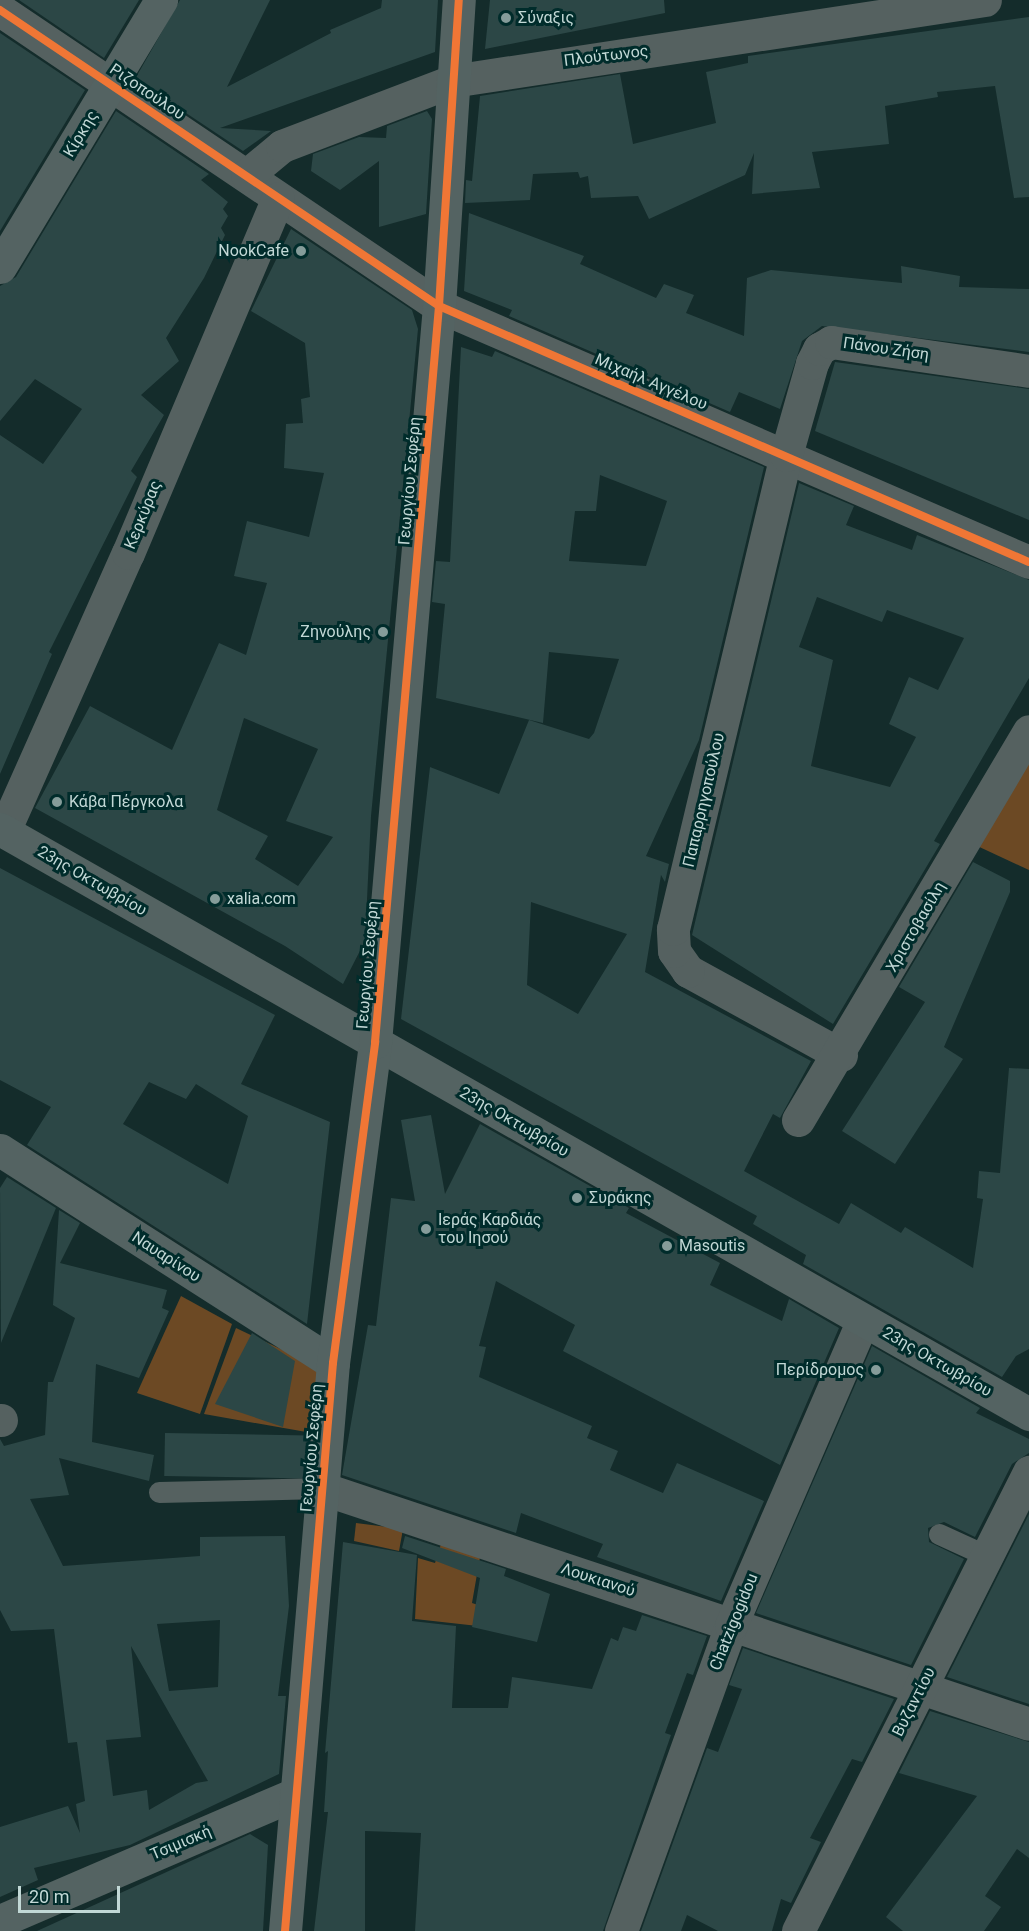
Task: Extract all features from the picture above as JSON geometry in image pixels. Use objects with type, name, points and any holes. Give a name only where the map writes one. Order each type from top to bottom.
[{"type":"street","name":"Κίρκης","points":[[0,267],[161,0]]},
{"type":"street","name":"Γεωργίου Σεφέρη","points":[[285,1931],[333,1363],[375,1042],[439,306],[459,0]]},
{"type":"street","name":"Πλούτωνος","points":[[247,175],[282,146],[453,81],[895,7],[985,0]]},
{"type":"street","name":"Ριζοπούλου","points":[[0,10],[278,198]]},
{"type":"street","name":"Μιχαήλ Αγγέλου","points":[[278,198],[439,306],[1029,562]]},
{"type":"street","name":"Κερκύρας","points":[[2,830],[128,553],[278,198]]},
{"type":"street","name":"Πάνου Ζήση","points":[[786,455],[812,363],[819,349],[831,342],[1029,371]]},
{"type":"street","name":"Παπαρρηγοπούλου","points":[[786,455],[673,929],[674,951],[688,971],[841,1055]]},
{"type":"street","name":"Χριστοβασίλη","points":[[798,1120],[841,1055],[1029,731]]},
{"type":"street","name":"23ης Οκτωβρίου","points":[[2,830],[1029,1414]]},
{"type":"street","name":"Ναυαρίνου","points":[[0,1150],[333,1363]]},
{"type":"street","name":"Chatzigogidou","points":[[621,1931],[731,1625],[863,1320]]},
{"type":"street","name":"Βυζαντίου","points":[[798,1931],[1029,1472]]},
{"type":"street","name":"Λουκιανού","points":[[321,1488],[1029,1724]]},
{"type":"street","name":"Τσιμισκή","points":[[0,1921],[295,1794]]},
{"type":"lane","name":"Λουκιανού","points":[[159,1492],[321,1488]]},
{"type":"lane","points":[[939,1534],[987,1556]]},
{"type":"shaded area","points":[[1029,751],[1029,870],[973,844]]},
{"type":"shaded area","points":[[181,1296],[232,1324],[200,1414],[137,1393]]},
{"type":"shaded area","points":[[236,1328],[319,1367],[312,1433],[204,1414]]},
{"type":"shaded area","points":[[356,1523],[403,1529],[399,1551],[354,1541]]},
{"type":"shaded area","points":[[441,1544],[480,1557],[472,1603],[484,1607],[478,1626],[415,1619],[418,1558],[435,1563]]},
{"type":"building","points":[[19,0],[139,0],[104,58]]},
{"type":"building","points":[[180,0],[270,0],[227,87],[331,33],[330,30],[381,8],[382,0],[438,0],[435,52],[220,128],[271,131],[243,151],[135,79]]},
{"type":"building","points":[[490,0],[664,0],[665,13],[485,49]]},
{"type":"building","points":[[1029,17],[1029,197],[1014,198],[995,86],[937,92],[938,97],[885,106],[889,144],[812,152],[820,188],[752,194],[754,153],[745,175],[649,219],[638,196],[591,198],[588,176],[580,178],[578,172],[533,174],[530,200],[465,203],[466,180],[472,181],[480,96],[620,74],[633,144],[716,123],[706,72],[748,63],[748,56]]},
{"type":"building","points":[[0,33],[85,90],[0,231]]},
{"type":"building","points":[[116,111],[209,174],[201,180],[228,202],[223,209],[228,216],[221,228],[225,235],[204,278],[166,338],[179,361],[141,395],[164,415],[131,471],[137,477],[49,652],[52,654],[0,774],[0,435],[43,464],[82,409],[35,379],[0,421],[0,286],[16,277]]},
{"type":"building","points":[[427,111],[432,119],[426,214],[379,227],[379,161],[340,190],[311,171],[313,154],[359,137],[386,138],[387,126]]},
{"type":"building","points":[[469,213],[584,256],[580,264],[656,298],[664,284],[694,295],[686,313],[744,336],[747,278],[771,270],[902,283],[901,266],[960,276],[959,287],[1029,289],[1029,352],[822,326],[802,341],[780,409],[739,392],[730,412],[509,316],[512,310],[464,291]]},
{"type":"building","points":[[291,229],[412,310],[418,329],[371,816],[365,941],[343,984],[285,946],[35,808],[90,706],[172,750],[219,643],[246,655],[267,583],[234,576],[247,521],[309,537],[324,473],[284,468],[286,424],[303,423],[301,399],[310,397],[305,343],[251,311]],"holes":[[[244,718],[318,749],[286,821],[333,837],[298,886],[255,859],[268,836],[217,810]]]},
{"type":"building","points":[[461,347],[492,357],[495,351],[764,467],[699,740],[646,856],[669,864],[665,882],[661,875],[645,972],[811,1061],[780,1118],[773,1114],[744,1171],[839,1224],[851,1203],[901,1233],[905,1227],[973,1268],[983,1199],[977,1198],[979,1171],[1000,1173],[1009,1068],[1029,1069],[1029,1349],[1016,1356],[1002,1377],[803,1264],[806,1255],[753,1224],[757,1216],[401,1019],[430,767],[499,794],[529,720],[589,739],[594,733],[619,659],[549,652],[543,723],[436,698],[445,604],[432,602],[436,561],[450,562]],"holes":[[[600,475],[667,501],[646,566],[569,561],[575,511],[596,511]],[[531,902],[627,934],[578,1014],[527,985]]]},
{"type":"building","points":[[835,362],[1029,389],[1029,520],[815,431]]},
{"type":"building","points":[[799,483],[854,506],[846,525],[912,550],[917,535],[1029,580],[1029,678],[934,841],[940,844],[833,1024],[692,935]],"holes":[[[817,597],[882,622],[887,610],[964,638],[938,690],[909,677],[889,724],[916,737],[890,787],[811,766],[833,660],[799,647]]]},
{"type":"building","points":[[973,862],[1010,881],[1010,892],[944,1047],[963,1059],[895,1164],[842,1131],[925,1002],[899,987]]},
{"type":"building","points":[[0,868],[275,1015],[241,1084],[330,1122],[307,1324],[27,1145],[51,1107],[0,1080]],"holes":[[[149,1082],[186,1099],[196,1084],[248,1116],[228,1184],[123,1124]]]},
{"type":"building","points":[[431,1115],[445,1194],[480,1124],[629,1208],[626,1213],[720,1263],[710,1285],[782,1321],[789,1299],[839,1328],[780,1465],[563,1351],[575,1325],[496,1281],[479,1346],[486,1347],[479,1377],[592,1426],[587,1438],[618,1451],[610,1470],[663,1493],[677,1463],[764,1501],[721,1601],[597,1557],[603,1544],[521,1513],[516,1533],[342,1475],[368,1325],[376,1326],[391,1198],[415,1201],[401,1120]]},
{"type":"building","points":[[7,1177],[56,1208],[1,1343],[0,1188]]},
{"type":"building","points":[[59,1210],[80,1223],[60,1263],[167,1290],[162,1308],[169,1311],[139,1378],[96,1364],[92,1442],[154,1455],[149,1481],[59,1458],[69,1495],[30,1499],[63,1566],[200,1556],[200,1537],[285,1536],[289,1606],[278,1696],[286,1696],[279,1774],[130,1845],[34,1868],[38,1880],[0,1897],[0,1827],[68,1806],[80,1833],[76,1804],[85,1801],[77,1742],[68,1743],[54,1629],[11,1631],[0,1610],[0,1439],[4,1446],[45,1435],[48,1382],[53,1382],[75,1318],[53,1305]],"holes":[[[220,1620],[218,1687],[169,1691],[157,1624]],[[131,1646],[208,1781],[196,1783],[149,1810],[147,1790],[113,1796],[106,1740],[141,1737]]]},
{"type":"building","points":[[252,1333],[295,1361],[283,1427],[215,1404]]},
{"type":"building","points":[[872,1346],[980,1408],[976,1413],[1029,1439],[1029,1453],[1012,1464],[975,1537],[944,1522],[928,1528],[929,1542],[964,1559],[911,1665],[756,1613]]},
{"type":"building","points":[[165,1433],[308,1435],[307,1478],[164,1476]]},
{"type":"building","points":[[1029,1514],[1029,1704],[947,1677]]},
{"type":"building","points":[[405,1536],[506,1569],[504,1576],[550,1594],[537,1642],[472,1627],[480,1578],[402,1548]]},
{"type":"building","points":[[343,1542],[417,1555],[412,1621],[456,1626],[452,1708],[508,1708],[512,1677],[592,1689],[611,1638],[618,1641],[623,1627],[636,1631],[642,1615],[707,1636],[693,1675],[687,1673],[665,1733],[671,1735],[603,1931],[415,1931],[421,1833],[365,1831],[365,1931],[314,1931],[328,1812],[324,1812],[328,1751],[325,1753]]},
{"type":"building","points":[[743,1648],[894,1699],[862,1762],[852,1759],[810,1838],[821,1842],[791,1903],[781,1899],[772,1931],[718,1931],[687,1915],[681,1931],[641,1931],[707,1748],[718,1752],[742,1689],[729,1685]]},
{"type":"building","points":[[930,1711],[1029,1742],[1029,1858],[1017,1849],[985,1896],[1001,1907],[984,1931],[903,1931],[886,1917],[977,1796],[899,1773]]},
{"type":"building","points":[[250,1834],[268,1845],[263,1931],[37,1931]]},
{"type":"cycle path","points":[[285,1931],[333,1363],[375,1042],[439,306],[459,0]]},
{"type":"cycle path","points":[[0,10],[439,306],[1029,562]]},
{"type":"place","name":"Σύναξις","points":[[506,18]]},
{"type":"place","name":"NookCafe","points":[[301,251]]},
{"type":"place","name":"Ζηνούλης","points":[[383,632]]},
{"type":"place","name":"Κάβα Πέργκολα","points":[[57,802]]},
{"type":"place","name":"xalia.com","points":[[215,899]]},
{"type":"place","name":"Συράκης","points":[[577,1198]]},
{"type":"place","name":"Ιεράς Καρδιάς του Ιησού","points":[[426,1229]]},
{"type":"place","name":"Masoutis","points":[[667,1246]]},
{"type":"place","name":"Περίδρομος","points":[[876,1370]]}]
